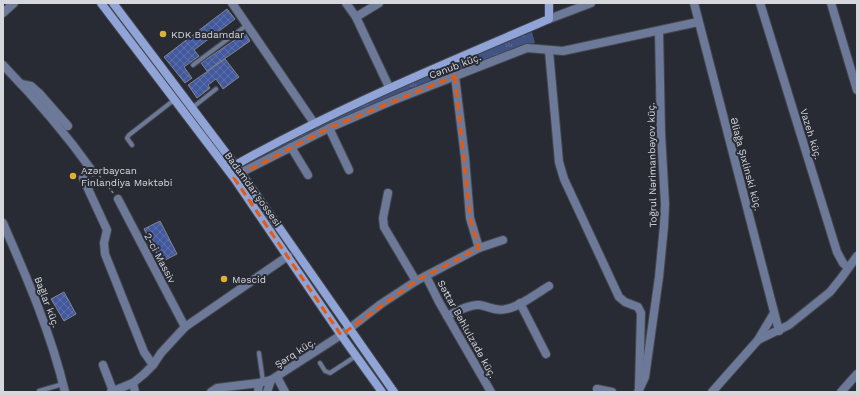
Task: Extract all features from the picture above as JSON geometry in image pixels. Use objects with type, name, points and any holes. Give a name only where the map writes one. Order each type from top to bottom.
[{"type":"main road","name":"Badamdar şossesi","points":[[101,3],[234,178],[341,335],[382,392]]},
{"type":"main road","name":"Badamdar şossesi","points":[[113,3],[236,165],[394,392]]},
{"type":"main road","points":[[549,3],[549,19]]},
{"type":"main road","name":"Cənub küç.","points":[[228,170],[314,123],[389,87],[549,19]]},
{"type":"street","points":[[3,13],[14,3]]},
{"type":"street","points":[[232,3],[314,123]]},
{"type":"street","points":[[346,3],[356,17],[389,87]]},
{"type":"street","points":[[356,17],[379,3]]},
{"type":"street","name":"Cənub küç.","points":[[549,19],[591,3]]},
{"type":"street","name":"Əliağa Şıxlinski küç.","points":[[694,3],[774,313],[780,331]]},
{"type":"street","name":"Vazeh küç.","points":[[760,3],[837,252],[843,263],[848,268]]},
{"type":"street","points":[[831,3],[857,90]]},
{"type":"street","name":"Cənub küç.","points":[[234,178],[329,128],[394,100],[527,48],[563,51],[698,22]]},
{"type":"street","name":"Toğrul Nərimanbəyov küç.","points":[[639,390],[645,377],[654,318],[664,226],[659,31]]},
{"type":"street","points":[[549,51],[560,162],[564,179],[619,297],[625,302],[638,307],[641,313],[639,390]]},
{"type":"street","points":[[3,65],[74,146],[93,172]]},
{"type":"street","points":[[455,76],[465,158],[470,218],[479,248]]},
{"type":"street","points":[[21,84],[31,86],[39,93],[68,126]]},
{"type":"street","points":[[329,128],[349,170]]},
{"type":"street","points":[[291,147],[308,175]]},
{"type":"street","points":[[83,178],[107,230],[104,243],[105,254],[144,352],[153,365]]},
{"type":"street","points":[[388,193],[383,218],[384,227],[416,281]]},
{"type":"street","name":"2-ci Massiv","points":[[118,199],[185,327]]},
{"type":"street","name":"Bağlar küç.","points":[[3,223],[38,304],[64,388]]},
{"type":"street","name":"Şərq küç.","points":[[267,392],[267,380],[341,335],[381,304],[416,281],[479,248],[503,240]]},
{"type":"street","points":[[103,365],[112,392],[133,383],[153,365],[161,353],[185,327],[288,256]]},
{"type":"street","points":[[758,340],[780,331],[802,316],[830,292],[857,256]]},
{"type":"street","name":"Səttar Bəhlulzadə küç.","points":[[426,276],[439,302],[491,392]]},
{"type":"street","points":[[447,316],[472,305],[478,305],[496,310],[506,309],[520,303],[549,286]]},
{"type":"street","points":[[520,303],[546,354]]},
{"type":"street","points":[[712,392],[758,340],[774,313]]},
{"type":"street","points":[[841,392],[857,374]]},
{"type":"street","points":[[258,392],[267,380]]},
{"type":"street","points":[[212,392],[217,388],[267,380],[285,392]]},
{"type":"street","points":[[133,383],[135,392]]},
{"type":"street","points":[[597,389],[612,392]]},
{"type":"lane","points":[[193,65],[247,25]]},
{"type":"lane","points":[[192,108],[216,89]]},
{"type":"lane","points":[[132,145],[127,138],[129,135],[174,100]]},
{"type":"lane","points":[[259,353],[267,380]]},
{"type":"lane","points":[[320,363],[325,370],[330,373],[356,356]]},
{"type":"lane","points":[[39,391],[64,388]]},
{"type":"path","points":[[93,172],[99,174],[118,199]]},
{"type":"highlighted area","points":[[455,76],[470,218],[479,248],[416,281],[341,335],[234,178],[329,128]]},
{"type":"green space","points":[[532,32],[535,43],[522,45],[392,97],[255,163],[254,160],[305,133],[419,78]]},
{"type":"building","points":[[227,9],[235,19],[194,50],[199,56],[184,67],[192,78],[185,83],[164,57]]},
{"type":"building","points":[[245,33],[250,41],[207,71],[201,63]]},
{"type":"building","points":[[225,59],[239,77],[223,89],[216,79],[208,85],[210,88],[197,98],[188,85]]},
{"type":"building","points":[[160,221],[177,254],[161,262],[144,229]]},
{"type":"building","points":[[64,292],[76,314],[64,321],[51,299]]},
{"type":"place","name":"KDK Badamdar","points":[[163,34]]},
{"type":"place","name":"Azərbaycan Finlandiya Məktəbi","points":[[73,176]]},
{"type":"place","name":"Məscid","points":[[224,279]]}]
